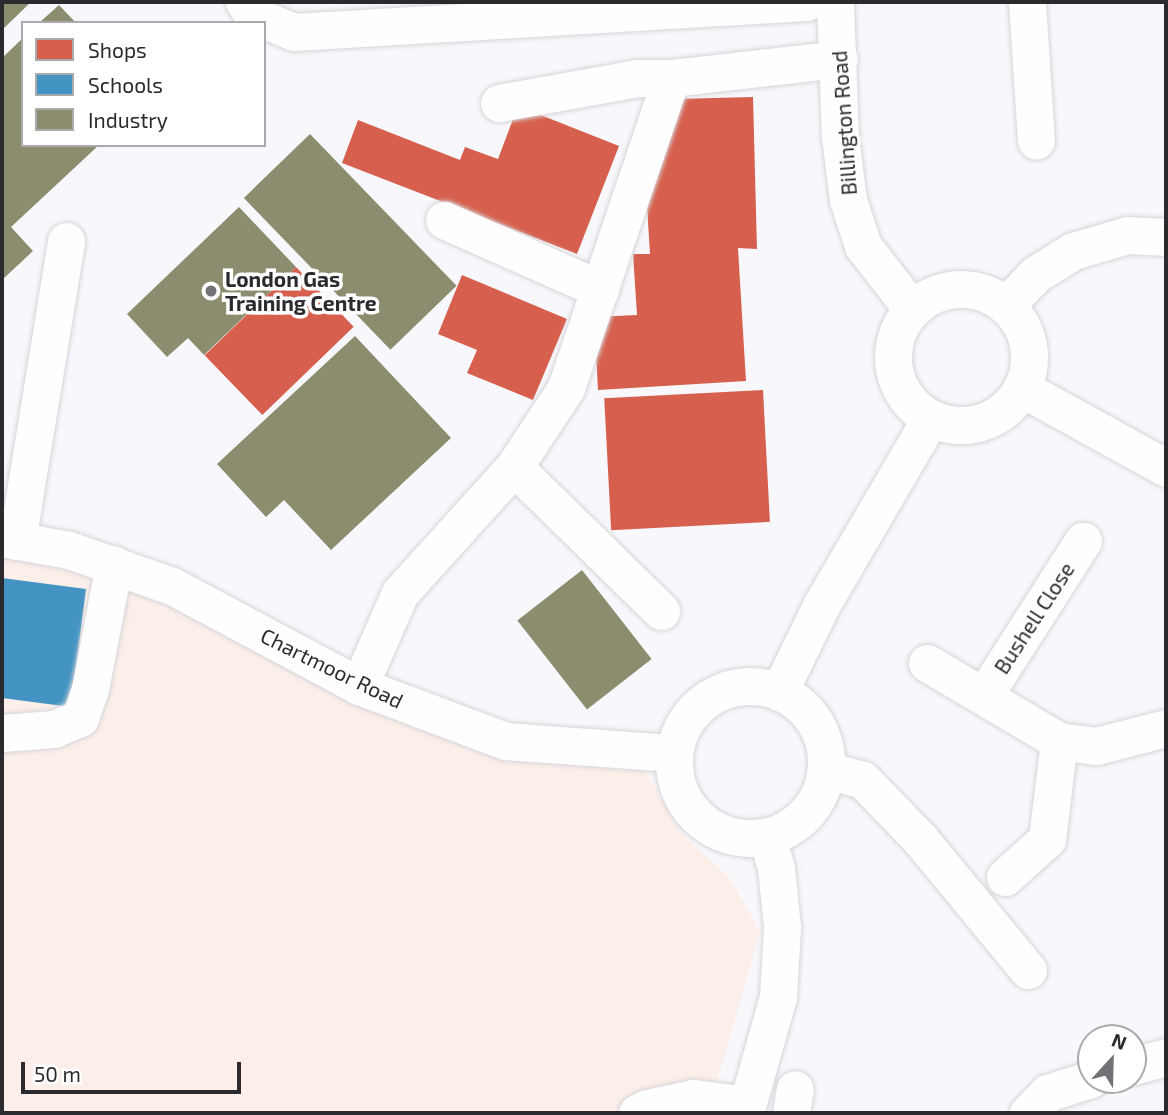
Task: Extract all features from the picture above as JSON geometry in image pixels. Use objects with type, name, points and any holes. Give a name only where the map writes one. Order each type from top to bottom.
[{"type":"street","points":[[243,2],[253,15],[294,32],[806,2]]},
{"type":"street","name":"Billington Road","points":[[835,2],[840,136],[848,200],[863,246],[912,309]]},
{"type":"street","points":[[1027,2],[1036,141]]},
{"type":"street","points":[[499,103],[638,78],[671,78],[839,59]]},
{"type":"street","points":[[359,686],[400,593],[514,467],[566,388],[671,78]]},
{"type":"street","points":[[444,220],[600,289]]},
{"type":"street","points":[[1006,305],[1036,274],[1073,251],[1128,235],[1166,237]]},
{"type":"street","points":[[9,539],[66,240]]},
{"type":"street","points":[[968,289],[988,294],[1006,305],[1020,321],[1028,342],[1030,364],[1023,389],[1010,406],[993,419],[972,426],[950,426],[930,419],[913,406],[900,389],[893,369],[893,347],[900,327],[912,309],[938,293],[968,289]]},
{"type":"street","points":[[1023,389],[1166,468]]},
{"type":"street","points":[[779,692],[822,604],[930,419]]},
{"type":"street","points":[[514,467],[661,611]]},
{"type":"street","name":"Chartmoor Road","points":[[9,539],[69,550],[172,586],[359,686],[505,741],[674,753]]},
{"type":"street","name":"Bushell Close","points":[[985,694],[1083,541]]},
{"type":"street","points":[[2,733],[54,729],[80,718],[90,689],[114,564]]},
{"type":"street","name":"Bushell Close","points":[[927,663],[985,694],[1059,741],[1096,746],[1166,728]]},
{"type":"street","points":[[753,685],[779,692],[800,704],[816,723],[825,749],[826,770],[820,793],[807,813],[789,829],[767,836],[734,838],[705,826],[684,804],[674,753],[683,722],[702,701],[726,688],[753,685]]},
{"type":"street","points":[[1005,877],[1047,839],[1059,741]]},
{"type":"street","points":[[826,770],[863,780],[920,839],[1028,970]]},
{"type":"street","points":[[637,1113],[647,1108],[693,1098],[746,1109],[778,997],[782,927],[776,868],[767,836]]},
{"type":"street","points":[[1147,1062],[1166,1057]]},
{"type":"street","points":[[1028,1113],[1047,1093],[1077,1083]]},
{"type":"shaded area","points":[[2,536],[505,741],[638,759],[681,833],[730,878],[760,932],[708,1113],[2,1113]]},
{"type":"building: Shops","points":[[753,97],[757,249],[738,248],[746,381],[598,390],[594,317],[637,315],[633,254],[650,254],[645,174],[674,99]]},
{"type":"building: Shops","points":[[518,106],[619,146],[577,254],[342,163],[358,120],[460,160],[465,147],[498,159]]},
{"type":"building: Shops","points":[[296,267],[354,327],[262,415],[205,355]]},
{"type":"building: Shops","points":[[462,275],[567,319],[533,400],[467,373],[477,350],[438,334]]},
{"type":"building: Shops","points":[[763,390],[770,522],[611,530],[604,398]]},
{"type":"building: Schools","points":[[2,578],[86,589],[71,707],[2,698]]},
{"type":"building: Industry","points":[[2,2],[31,2],[2,30]]},
{"type":"building: Industry","points":[[59,5],[74,21],[41,21]]},
{"type":"building: Industry","points":[[21,40],[21,147],[97,147],[11,227],[33,251],[2,280],[2,58]]},
{"type":"building: Industry","points":[[310,134],[457,286],[390,350],[244,198]]},
{"type":"building: Industry","name":"London Gas Training Centre","points":[[239,207],[296,267],[204,355],[188,338],[167,357],[127,314]]},
{"type":"building: Industry","points":[[355,336],[451,438],[331,550],[284,500],[266,517],[217,464]]},
{"type":"building: Industry","points":[[582,570],[652,659],[587,710],[517,620]]},
{"type":"place","name":"London Gas Training Centre","points":[[211,291]]}]
